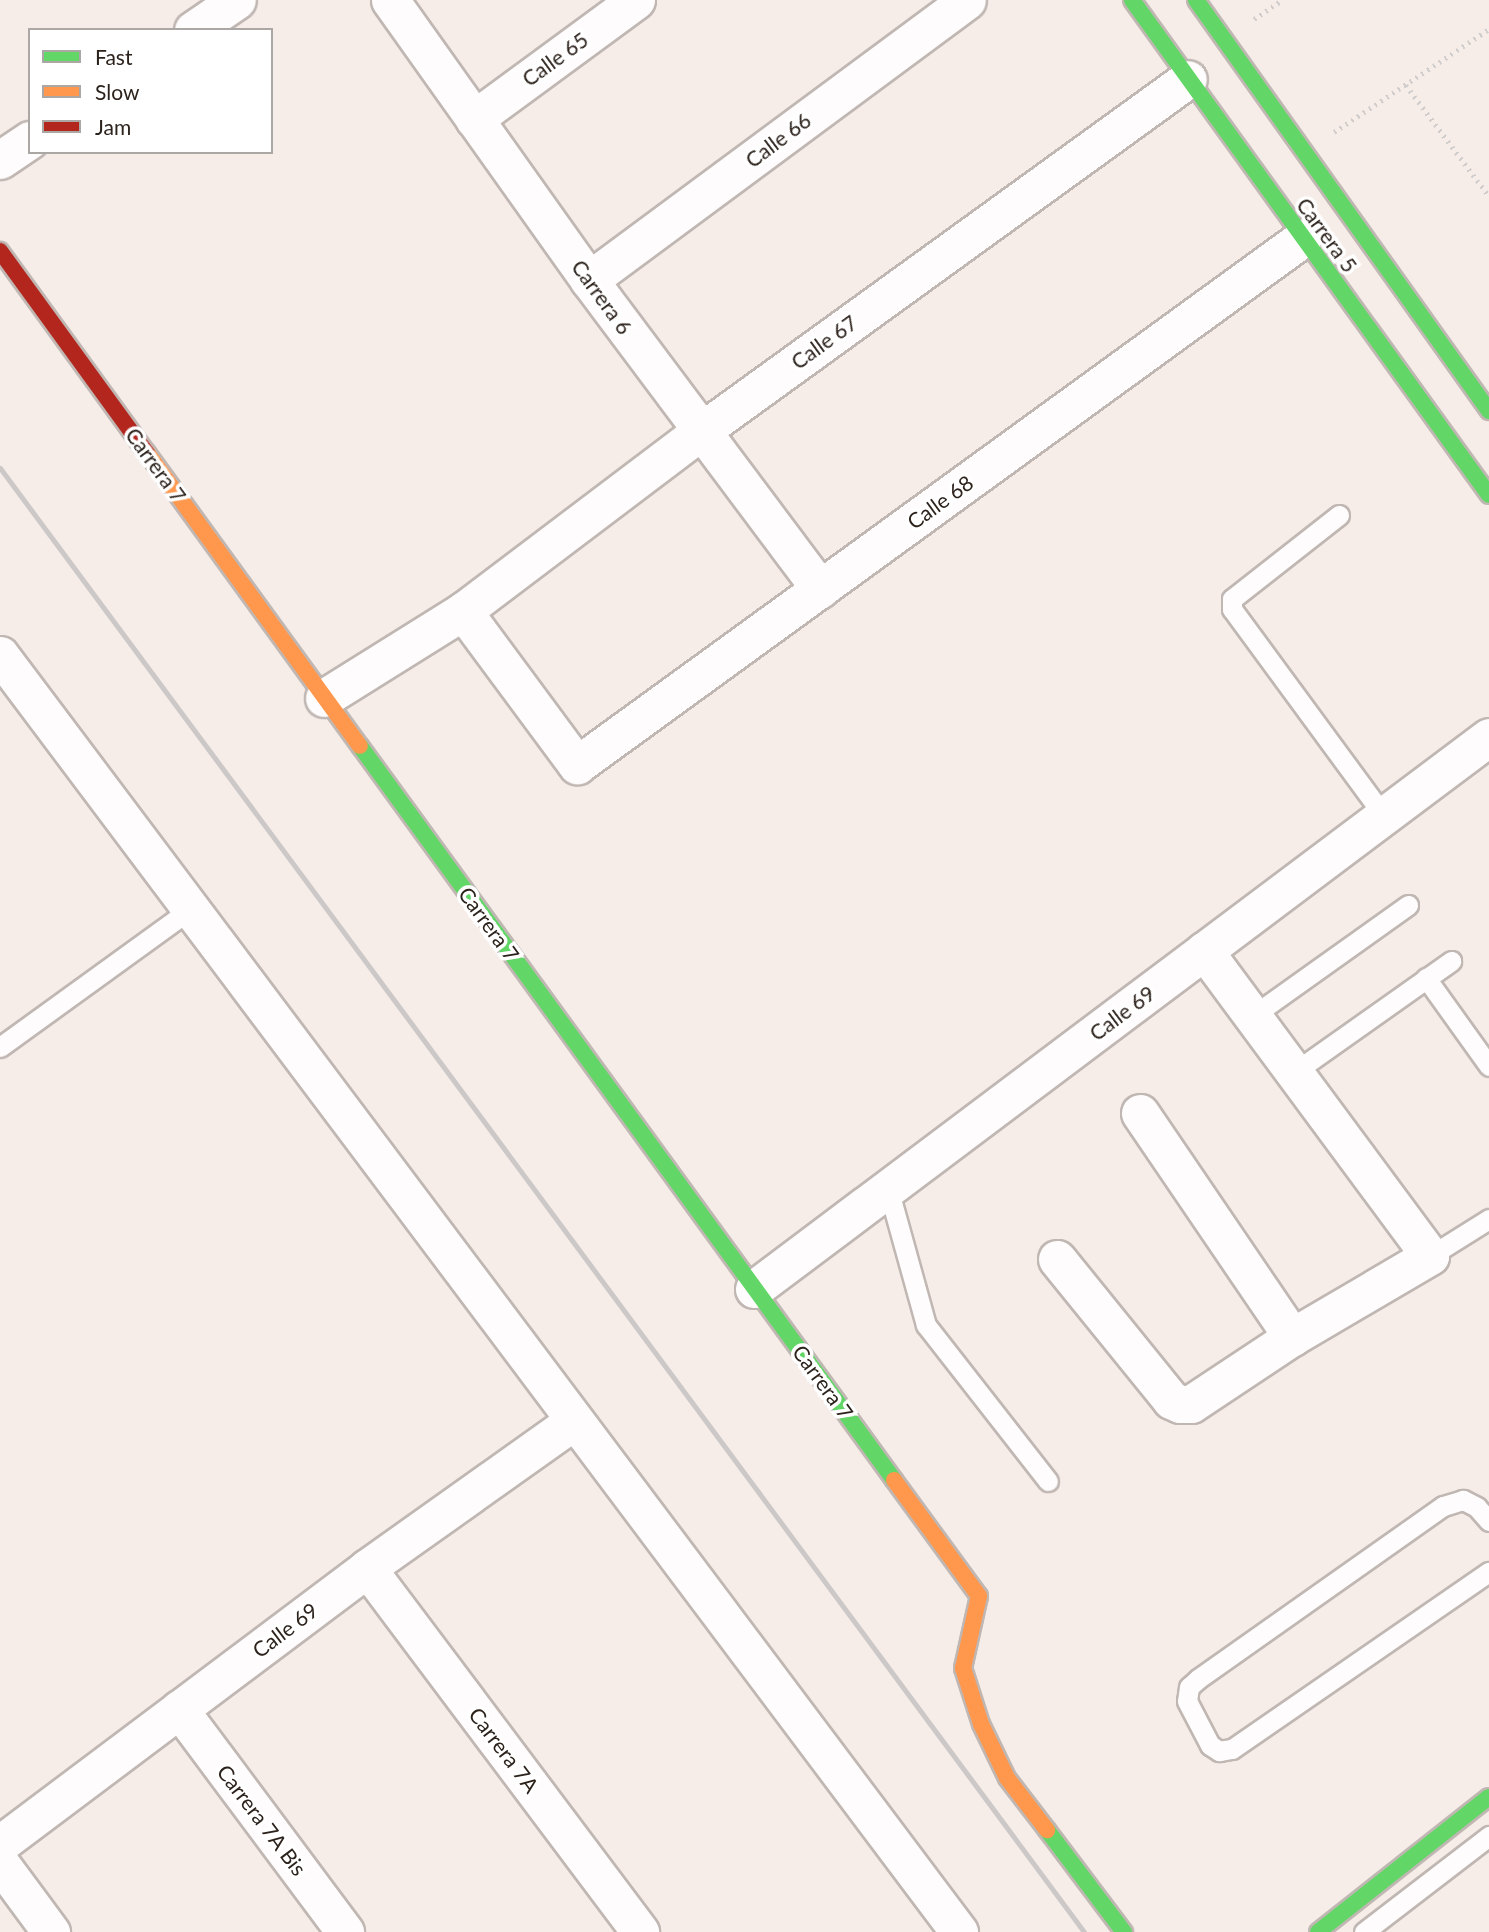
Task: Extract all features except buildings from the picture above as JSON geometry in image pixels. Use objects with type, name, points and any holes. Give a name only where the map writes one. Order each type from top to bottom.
[{"type":"main road","name":"Carrera 5","points":[[1132,0],[1489,495]]},
{"type":"main road","name":"Carrera 5","points":[[1196,0],[1489,411]]},
{"type":"main road","name":"Carrera 7","points":[[0,251],[979,1596],[963,1668],[981,1724],[1007,1778],[1124,1932]]},
{"type":"main road","points":[[1318,1932],[1489,1797]]},
{"type":"street","points":[[196,28],[237,0]]},
{"type":"street","name":"Carrera 6","points":[[390,0],[589,281],[820,589]]},
{"type":"street","name":"Calle 65","points":[[474,119],[636,0]]},
{"type":"street","name":"Calle 66","points":[[589,281],[967,0]]},
{"type":"street","name":"Calle 67","points":[[324,698],[463,611],[700,432],[1188,79]]},
{"type":"street","points":[[0,160],[28,141]]},
{"type":"street","name":"Calle 68","points":[[463,611],[577,765],[1303,238]]},
{"type":"street","points":[[0,655],[959,1932]]},
{"type":"street","name":"Calle 69","points":[[754,1289],[1489,737]]},
{"type":"street","points":[[1057,1259],[1171,1400],[1180,1404],[1191,1404],[1292,1337],[1430,1256],[1204,951]]},
{"type":"street","points":[[1140,1113],[1292,1337]]},
{"type":"street","name":"Calle 69","points":[[0,1844],[368,1568],[574,1421]]},
{"type":"street","name":"Carrera 7A","points":[[368,1568],[640,1932]]},
{"type":"street","name":"Carrera 7A Bis","points":[[179,1709],[345,1932]]},
{"type":"street","points":[[0,1863],[51,1932]]},
{"type":"lane","points":[[1339,515],[1232,598],[1232,609],[1384,816]]},
{"type":"lane","points":[[1251,1017],[1408,905]]},
{"type":"lane","points":[[0,1047],[189,910]]},
{"type":"lane","points":[[1293,1073],[1451,961]]},
{"type":"lane","points":[[1426,978],[1489,1066]]},
{"type":"lane","points":[[888,1188],[926,1325],[1048,1482]]},
{"type":"lane","points":[[1430,1256],[1489,1219]]},
{"type":"lane","points":[[1489,1521],[1477,1507],[1463,1500],[1443,1506],[1198,1679],[1189,1687],[1187,1701],[1210,1745],[1219,1751],[1232,1749],[1489,1572]]},
{"type":"lane","points":[[1364,1932],[1489,1836]]},
{"type":"path","points":[[1244,26],[1282,0]]},
{"type":"path","points":[[1325,139],[1489,29]]},
{"type":"path","points":[[1406,85],[1489,196]]},
{"type":"railway","points":[[0,468],[1084,1932]]},
{"type":"traffic: fast","points":[[1132,0],[1489,495]]},
{"type":"traffic: fast","points":[[1196,0],[1489,411]]},
{"type":"traffic: fast","points":[[360,746],[894,1480]]},
{"type":"traffic: fast","points":[[1318,1932],[1489,1797]]},
{"type":"traffic: fast","points":[[1047,1830],[1124,1932]]},
{"type":"traffic: slow","points":[[147,453],[360,746]]},
{"type":"traffic: slow","points":[[894,1480],[979,1596],[963,1668],[981,1724],[1007,1778],[1047,1830]]},
{"type":"traffic: jam","points":[[0,251],[147,453]]}]
